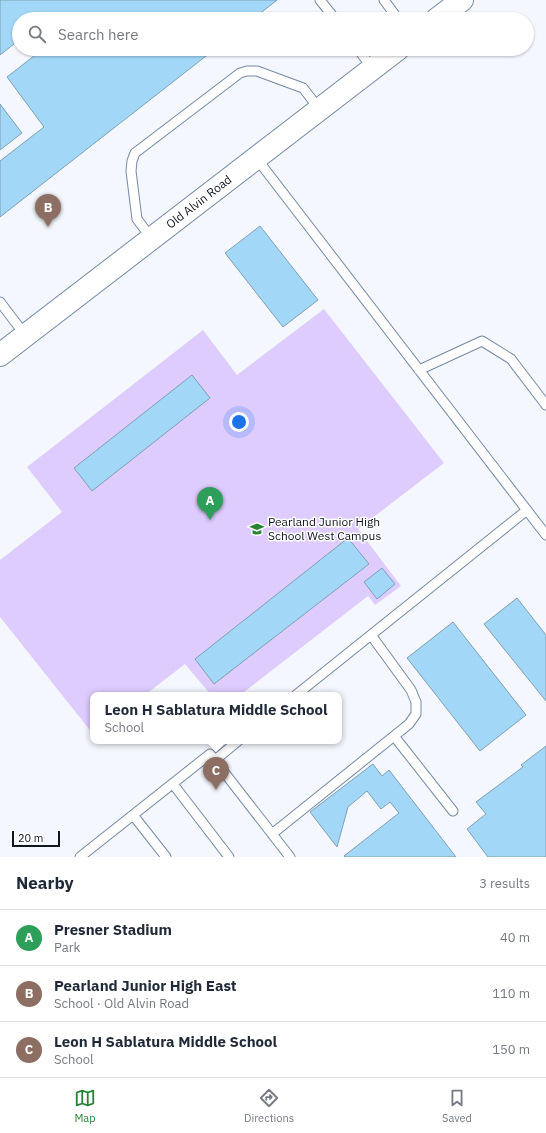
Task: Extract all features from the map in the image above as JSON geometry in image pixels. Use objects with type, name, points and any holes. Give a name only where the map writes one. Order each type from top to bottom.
[{"type":"street","points":[[446,12],[462,0]]},
{"type":"street","name":"Old Alvin Road","points":[[0,355],[389,56]]},
{"type":"lane","points":[[320,0],[329,12]]},
{"type":"lane","points":[[384,0],[393,12]]},
{"type":"lane","points":[[363,56],[373,69]]},
{"type":"lane","points":[[152,239],[137,219],[131,171],[135,153],[240,72],[257,72],[303,88],[320,110]]},
{"type":"lane","points":[[256,159],[546,535]]},
{"type":"lane","points":[[0,302],[25,335]]},
{"type":"lane","points":[[420,370],[482,341],[511,359],[546,405]]},
{"type":"lane","points":[[300,692],[527,510]]},
{"type":"lane","points":[[272,834],[409,724],[416,714],[416,702],[411,690],[371,635]]},
{"type":"lane","points":[[394,736],[454,812]]},
{"type":"lane","points":[[215,760],[234,744]]},
{"type":"lane","points":[[80,857],[210,754],[290,857]]},
{"type":"lane","points":[[173,784],[229,857]]},
{"type":"lane","points":[[133,816],[166,857]]},
{"type":"shaded area","points":[[324,309],[444,463],[358,529],[401,586],[375,605],[368,596],[244,692],[208,692],[185,664],[149,692],[90,692],[90,730],[0,617],[0,560],[62,512],[27,467],[203,330],[237,375]]},
{"type":"building","points":[[0,0],[277,0],[262,12],[12,12],[12,46],[0,55]]},
{"type":"building","points":[[34,56],[206,56],[0,217],[0,161],[44,127],[7,77]]},
{"type":"building","points":[[0,104],[22,133],[0,150]]},
{"type":"building","points":[[260,226],[318,300],[283,327],[225,253]]},
{"type":"building","points":[[192,375],[210,398],[92,491],[74,468]]},
{"type":"building","points":[[348,538],[369,564],[214,684],[195,659]]},
{"type":"building","points":[[382,568],[395,584],[377,599],[364,582]]},
{"type":"building","points":[[517,598],[546,635],[546,701],[484,624]]},
{"type":"building","points":[[453,622],[526,715],[480,751],[407,658]]},
{"type":"building","points":[[546,746],[546,857],[488,857],[467,829],[486,814],[476,802],[523,767],[521,765]]},
{"type":"building","points":[[373,764],[382,776],[389,770],[456,857],[344,856],[399,813],[390,802],[381,809],[367,791],[348,807],[337,847],[310,812]]},
{"type":"place","name":"Pearland Junior High East","points":[[48,227]]},
{"type":"place","name":"Presner Stadium","points":[[210,520]]},
{"type":"place","name":"Pearland Junior High School West Campus","points":[[257,529]]},
{"type":"place","name":"Leon H Sablatura Middle School","points":[[216,790]]}]
